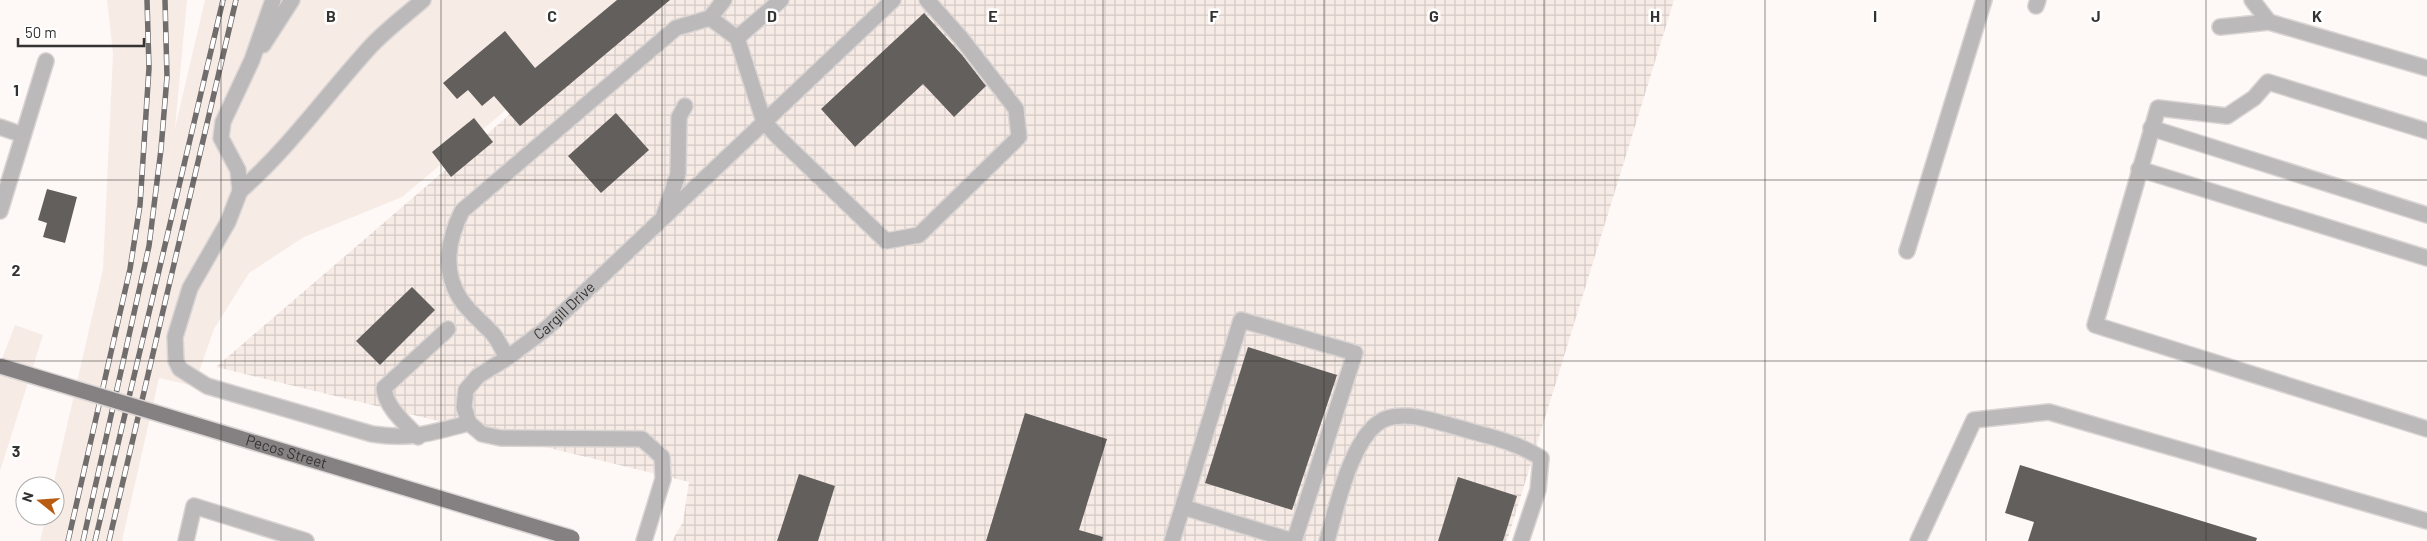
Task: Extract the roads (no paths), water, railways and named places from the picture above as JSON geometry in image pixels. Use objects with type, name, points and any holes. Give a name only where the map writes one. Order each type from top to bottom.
[{"type":"main road","name":"Pecos Street","points":[[0,366],[572,538]]},
{"type":"street","points":[[273,0],[252,60],[223,122],[220,138],[238,170],[240,191],[228,222],[190,288],[175,337],[176,361],[180,369],[207,386],[372,434],[396,438],[418,437],[469,423],[482,434],[501,438],[642,439],[662,457],[663,479],[644,541]]},
{"type":"street","points":[[252,60],[292,0]]},
{"type":"street","points":[[240,191],[265,169],[290,142],[372,44],[423,0]]},
{"type":"street","points":[[507,358],[495,336],[461,300],[450,276],[447,256],[454,227],[462,211],[676,28],[710,18],[724,0]]},
{"type":"street","points":[[737,38],[781,0]]},
{"type":"street","name":"Cargill Drive","points":[[469,423],[464,407],[466,390],[478,376],[507,358],[547,328],[893,0]]},
{"type":"street","points":[[710,18],[737,38],[764,122],[886,241],[919,235],[1019,137],[1016,110],[961,38],[928,0]]},
{"type":"street","points":[[1907,251],[1984,0]]},
{"type":"street","points":[[2252,0],[2270,22]]},
{"type":"street","points":[[2220,27],[2270,22],[2427,68]]},
{"type":"street","points":[[0,211],[46,60]]},
{"type":"street","points":[[2427,131],[2268,82],[2254,98],[2227,116],[2158,108],[2095,325],[2427,429]]},
{"type":"street","points":[[664,217],[678,174],[679,116],[685,106]]},
{"type":"street","points":[[0,127],[23,134]]},
{"type":"street","points":[[2151,128],[2427,215]]},
{"type":"street","points":[[2139,169],[2427,258]]},
{"type":"street","points":[[1172,541],[1241,320],[1356,353],[1294,541],[1183,507]]},
{"type":"street","points":[[418,437],[399,417],[385,398],[384,388],[448,329]]},
{"type":"street","points":[[1918,541],[1974,420],[2049,412],[2427,521]]},
{"type":"street","points":[[1327,541],[1346,477],[1363,437],[1387,418],[1420,417],[1522,446],[1541,458],[1538,490],[1520,541]]},
{"type":"street","points":[[186,541],[194,506],[306,541]]},
{"type":"railway","points":[[68,541],[130,269],[140,205],[149,68],[147,0]]},
{"type":"railway","points":[[83,541],[149,246],[161,149],[167,77],[165,0]]},
{"type":"railway","points":[[95,541],[223,0]]},
{"type":"railway","points":[[109,541],[236,0]]}]
